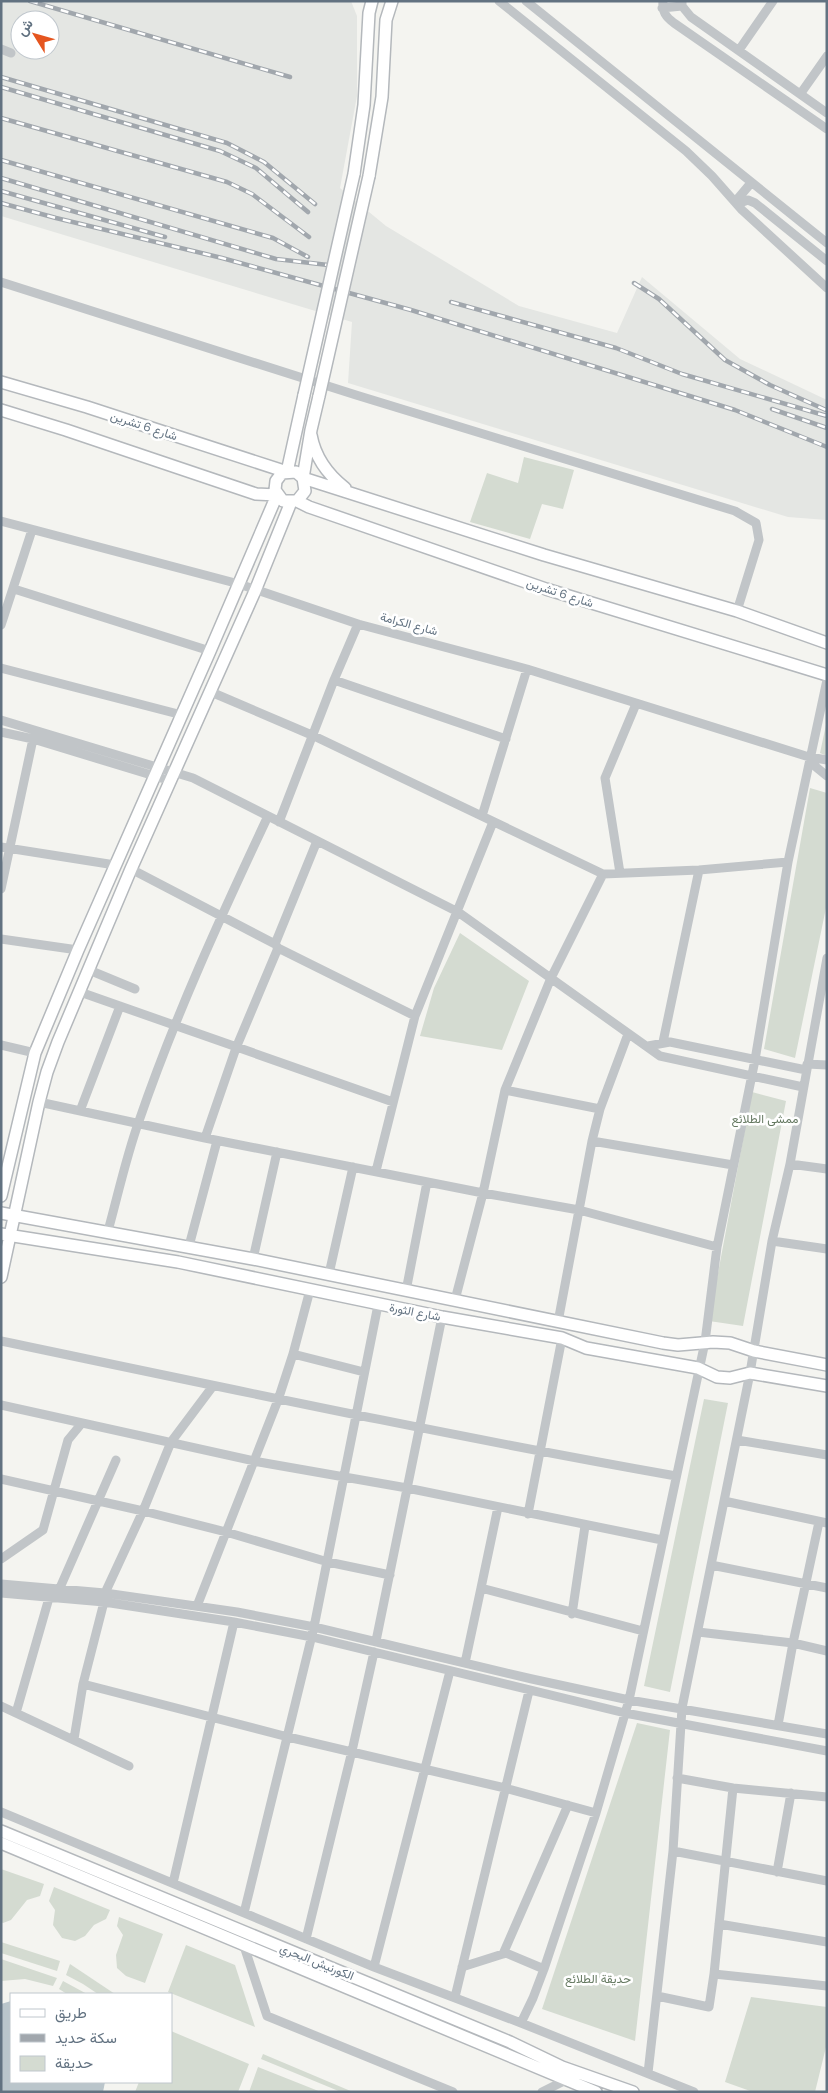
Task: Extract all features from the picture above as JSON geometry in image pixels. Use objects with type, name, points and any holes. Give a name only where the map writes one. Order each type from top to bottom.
[{"type":"main road","points":[[1,1277],[6,1235],[15,1216],[39,1102],[58,1042],[130,869],[211,692],[294,502],[305,491],[303,478],[310,430],[369,176],[381,106],[386,20],[392,1]]},
{"type":"main road","points":[[287,472],[354,174],[364,106],[369,5]]},
{"type":"main road","name":"شارع 6 تشرين","points":[[1,382],[87,407],[287,472]]},
{"type":"main road","points":[[1,410],[256,494],[277,495]]},
{"type":"main road","points":[[310,430],[314,448],[322,464],[333,478],[348,491]]},
{"type":"main road","points":[[294,502],[283,501],[275,490],[278,476],[287,472],[296,472],[303,478],[544,555],[737,611],[827,643]]},
{"type":"main road","points":[[1,1196],[35,1053],[78,950],[277,495]]},
{"type":"main road","name":"شارع 6 تشرين","points":[[294,502],[546,589],[827,675]]},
{"type":"main road","name":"شارع الثورة","points":[[1,1213],[189,1246],[662,1343],[678,1345],[705,1342],[730,1343],[754,1351],[827,1365]]},
{"type":"main road","name":"شارع الثورة","points":[[6,1235],[178,1262],[442,1318],[562,1338],[586,1348],[698,1368],[710,1375],[724,1378],[750,1373],[827,1386]]},
{"type":"main road","name":"الكورنيش البحري","points":[[1,1831],[510,2042],[562,2067],[634,2092]]},
{"type":"main road","name":"الكورنيش البحري","points":[[1,1843],[596,2092]]},
{"type":"street","points":[[499,1],[686,151],[736,203],[827,288]]},
{"type":"street","points":[[526,1],[827,243]]},
{"type":"street","points":[[739,50],[773,1]]},
{"type":"street","points":[[827,113],[691,17],[682,4],[662,5],[666,16],[674,23],[827,129]]},
{"type":"street","points":[[801,93],[827,56]]},
{"type":"street","points":[[736,203],[751,183]]},
{"type":"street","points":[[736,203],[748,200],[755,203],[827,261]]},
{"type":"street","points":[[1,282],[366,398],[735,512],[756,523],[759,540],[737,611]]},
{"type":"street","name":"شارع الكرامة","points":[[1,521],[239,584],[358,624],[528,669],[809,757],[827,760]]},
{"type":"street","points":[[1,626],[32,530]]},
{"type":"street","points":[[14,589],[210,651]]},
{"type":"street","points":[[279,822],[314,736],[334,680],[358,624]]},
{"type":"street","points":[[1,668],[182,715]]},
{"type":"street","points":[[482,816],[528,669]]},
{"type":"street","points":[[334,680],[506,739]]},
{"type":"street","points":[[521,2023],[544,1969],[596,1813],[629,1700],[705,1342],[717,1247],[755,1060],[788,862],[827,680]]},
{"type":"street","points":[[211,692],[314,736],[603,874],[699,870],[788,862]]},
{"type":"street","points":[[620,873],[605,778],[636,704]]},
{"type":"street","points":[[1,720],[173,776],[193,778],[458,912],[656,1053],[665,1057],[803,1087]]},
{"type":"street","points":[[1,732],[157,771]]},
{"type":"street","points":[[1,889],[5,847],[33,739]]},
{"type":"street","points":[[809,757],[816,767],[827,776]]},
{"type":"street","points":[[108,1231],[138,1123],[174,1024],[221,916],[268,816]]},
{"type":"street","points":[[376,1171],[414,1016],[458,912],[493,822]]},
{"type":"street","points":[[205,1138],[236,1048],[316,841]]},
{"type":"street","points":[[5,847],[116,864]]},
{"type":"street","points":[[130,869],[414,1016]]},
{"type":"street","points":[[663,1042],[699,870]]},
{"type":"street","points":[[455,1300],[483,1193],[505,1090],[550,978],[603,874]]},
{"type":"street","points":[[1,939],[78,950]]},
{"type":"street","points":[[648,2073],[673,1851],[682,1708],[750,1373],[772,1241],[790,1164],[827,958]]},
{"type":"street","points":[[89,970],[135,989]]},
{"type":"street","points":[[80,992],[393,1102]]},
{"type":"street","points":[[80,1111],[120,1006]]},
{"type":"street","points":[[558,1322],[592,1141],[600,1109],[628,1034]]},
{"type":"street","points":[[648,1046],[663,1042],[755,1060],[806,1067],[827,1065]]},
{"type":"street","points":[[1,1045],[35,1053]]},
{"type":"street","points":[[505,1090],[600,1109]]},
{"type":"street","points":[[39,1102],[218,1141],[579,1210],[717,1247]]},
{"type":"street","points":[[189,1246],[218,1141]]},
{"type":"street","points":[[592,1141],[733,1165]]},
{"type":"street","points":[[252,1259],[277,1152]]},
{"type":"street","points":[[790,1164],[827,1169]]},
{"type":"street","points":[[329,1274],[353,1166]]},
{"type":"street","points":[[406,1291],[427,1182]]},
{"type":"street","points":[[772,1241],[827,1250]]},
{"type":"street","points":[[197,1606],[278,1400],[293,1354],[310,1290]]},
{"type":"street","points":[[244,1913],[312,1638],[378,1305]]},
{"type":"street","points":[[376,1641],[442,1318]]},
{"type":"street","points":[[528,1514],[562,1338]]},
{"type":"street","points":[[1,1341],[278,1400],[540,1452],[676,1476]]},
{"type":"street","points":[[293,1354],[364,1372]]},
{"type":"street","points":[[74,1739],[83,1684],[104,1597],[143,1511],[171,1442],[213,1386]]},
{"type":"street","points":[[1,1405],[255,1461],[407,1488],[585,1526],[662,1540]]},
{"type":"street","points":[[1,1559],[42,1530],[68,1440],[82,1422]]},
{"type":"street","points":[[737,1440],[827,1456]]},
{"type":"street","points":[[60,1590],[116,1460]]},
{"type":"street","points":[[1,1479],[143,1511],[226,1532],[328,1562],[390,1575]]},
{"type":"street","points":[[724,1501],[823,1522],[793,1643],[778,1725]]},
{"type":"street","points":[[465,1663],[498,1506]]},
{"type":"street","points":[[572,1614],[585,1526]]},
{"type":"street","points":[[711,1565],[827,1588]]},
{"type":"street","points":[[1,1584],[104,1597],[234,1622],[374,1652],[529,1691],[680,1725],[827,1751]]},
{"type":"street","points":[[481,1588],[572,1614],[643,1631]]},
{"type":"street","points":[[1,1593],[48,1598],[104,1597],[197,1606],[314,1627],[629,1700],[827,1734]]},
{"type":"street","points":[[16,1713],[48,1598]]},
{"type":"street","points":[[172,1883],[234,1622]]},
{"type":"street","points":[[698,1632],[793,1643],[827,1651]]},
{"type":"street","points":[[306,1939],[374,1652]]},
{"type":"street","points":[[374,1967],[450,1670]]},
{"type":"street","points":[[83,1684],[505,1788],[596,1813]]},
{"type":"street","points":[[455,1998],[529,1691]]},
{"type":"street","points":[[1,1706],[129,1766]]},
{"type":"street","points":[[677,1778],[733,1788],[827,1797]]},
{"type":"street","points":[[657,1996],[708,2007],[714,1974],[733,1788]]},
{"type":"street","points":[[778,1872],[791,1793]]},
{"type":"street","points":[[503,1954],[568,1805]]},
{"type":"street","points":[[1,1812],[374,1967],[694,2092]]},
{"type":"street","points":[[673,1851],[827,1881]]},
{"type":"street","points":[[719,1924],[827,1942]]},
{"type":"street","points":[[244,1946],[267,2016],[453,2092]]},
{"type":"street","points":[[462,1967],[506,1953],[544,1969]]},
{"type":"street","points":[[714,1974],[827,1986]]},
{"type":"street","points":[[542,2092],[566,2080]]},
{"type":"shaded area","points":[[1,1],[351,1],[357,16],[357,96],[340,188],[386,226],[519,306],[617,333],[642,277],[740,359],[827,400],[827,520],[788,517],[348,383],[352,322],[1,216]]},
{"type":"shaded area","points":[[10,2001],[10,2083],[105,2083],[103,2092],[1,2092],[1,2004]]},
{"type":"green space","points":[[524,457],[574,470],[563,509],[542,504],[530,539],[470,522],[487,473],[518,483]]},
{"type":"green space","points":[[827,720],[827,756],[820,753]]},
{"type":"green space","points":[[810,788],[827,793],[827,903],[795,1058],[764,1049]]},
{"type":"green space","points":[[460,933],[529,981],[502,1050],[420,1036],[434,988]]},
{"type":"green space","name":"ممشى الطلائع","points":[[752,1092],[786,1101],[743,1326],[709,1321]]},
{"type":"green space","points":[[704,1399],[728,1403],[670,1692],[644,1686]]},
{"type":"green space","name":"حديقة الطلائع","points":[[637,1723],[670,1730],[635,2041],[542,2009]]},
{"type":"green space","points":[[1,1869],[44,1884],[40,1896],[27,1900],[11,1920],[3,1923],[1,1922]]},
{"type":"green space","points":[[54,1887],[110,1910],[106,1919],[94,1925],[85,1936],[75,1941],[62,1938],[53,1925],[55,1910],[49,1901]]},
{"type":"green space","points":[[119,1917],[163,1934],[145,1983],[126,1976],[117,1968],[116,1955],[123,1935],[117,1926]]},
{"type":"green space","points":[[1,1942],[60,1961],[57,1971],[1,1953]]},
{"type":"green space","points":[[186,1945],[235,1965],[255,2027],[172,1993],[168,1992]]},
{"type":"green space","points":[[1,1959],[57,1978],[53,1986],[25,1979],[1,1981]]},
{"type":"green space","points":[[70,1964],[114,1993],[96,1993],[66,1975]]},
{"type":"green space","points":[[63,1981],[85,1993],[65,1993],[59,1989]]},
{"type":"green space","points":[[751,1997],[827,2007],[827,2043],[815,2092],[753,2092],[725,2082]]},
{"type":"green space","points":[[172,2031],[249,2064],[238,2092],[135,2092],[139,2083],[172,2083]]},
{"type":"green space","points":[[263,2054],[353,2092],[341,2092],[261,2059]]},
{"type":"green space","points":[[258,2067],[321,2092],[249,2092]]},
{"type":"railway","points":[[30,1],[290,77]]},
{"type":"railway","points":[[1,77],[227,143],[264,162],[315,204]]},
{"type":"railway","points":[[1,87],[220,151],[256,168],[308,212]]},
{"type":"railway","points":[[1,118],[227,182],[252,194],[309,237]]},
{"type":"railway","points":[[1,160],[273,238],[308,257]]},
{"type":"railway","points":[[1,178],[276,259],[328,265]]},
{"type":"railway","points":[[1,191],[165,237]]},
{"type":"railway","points":[[1,203],[222,258],[411,310],[735,410],[827,447]]},
{"type":"railway","points":[[634,283],[659,299],[725,360],[770,385],[826,410]]},
{"type":"railway","points":[[451,302],[616,348],[682,374],[827,416]]},
{"type":"railway","points":[[772,409],[827,428]]}]
